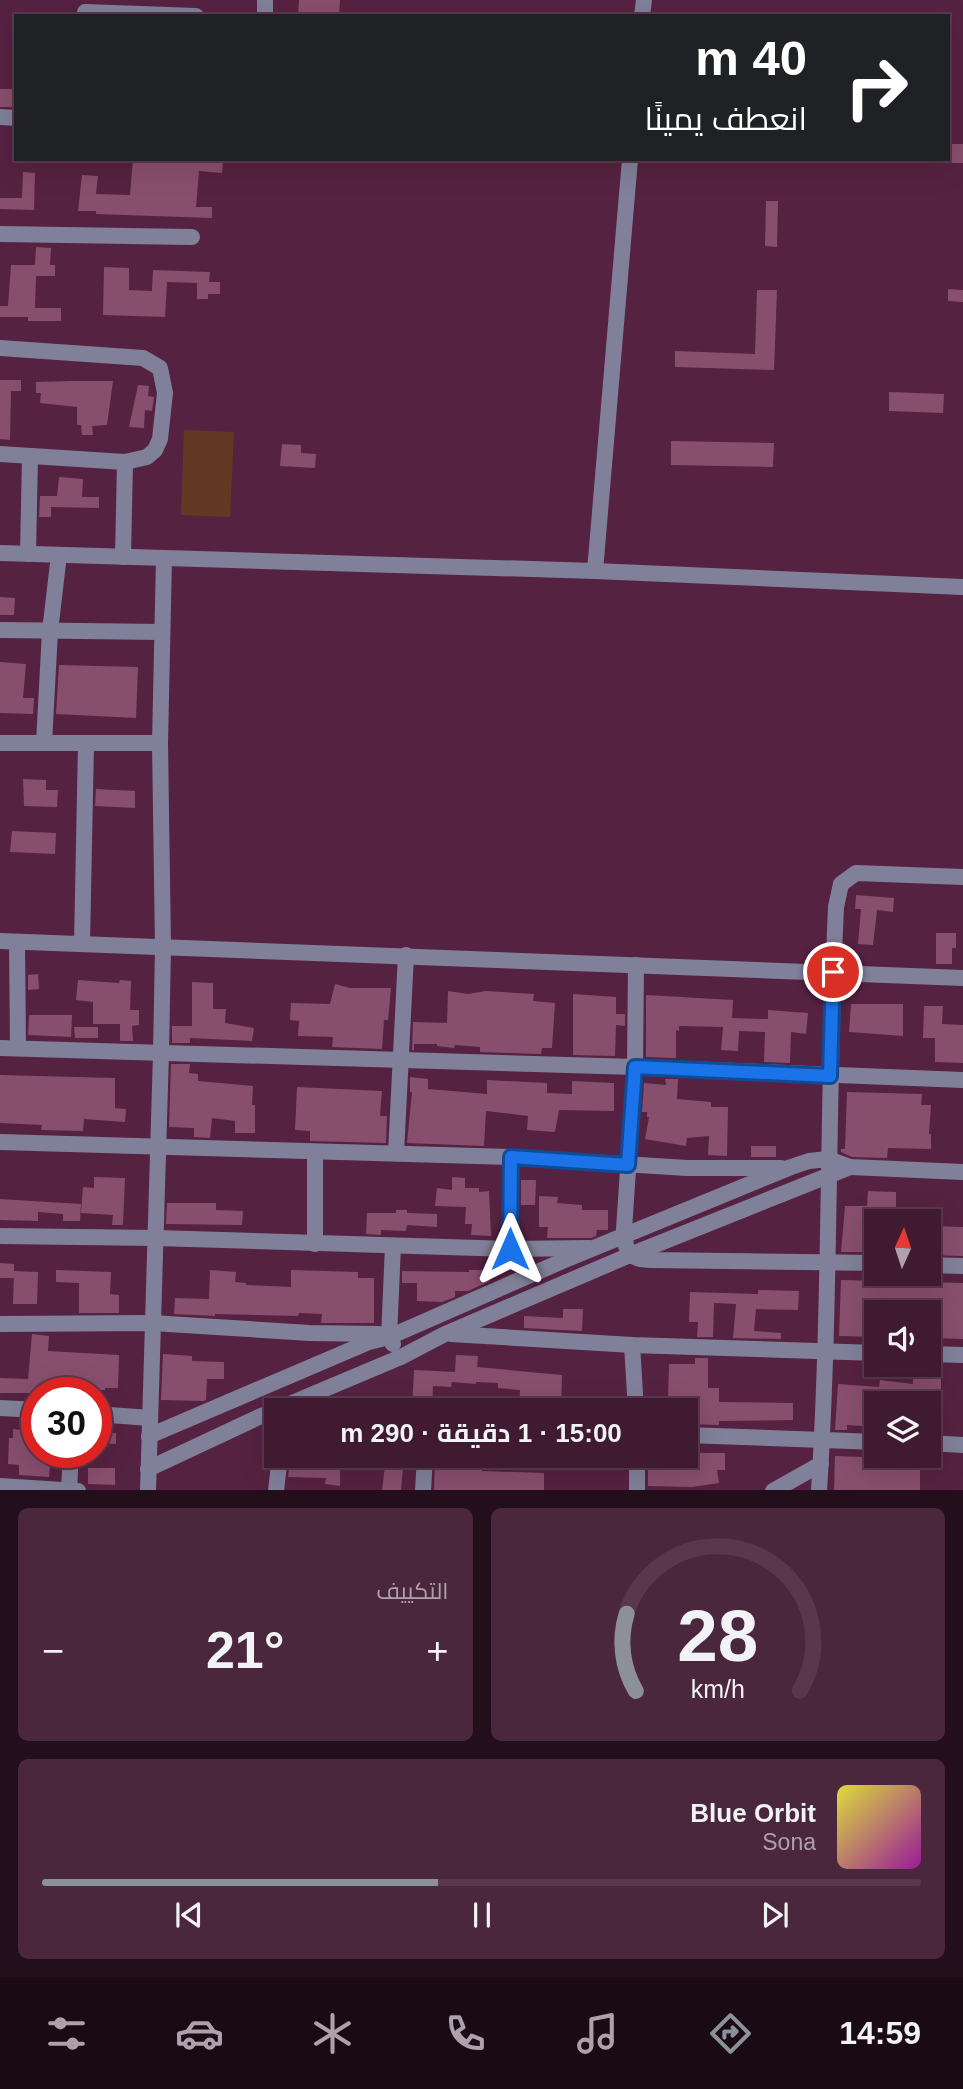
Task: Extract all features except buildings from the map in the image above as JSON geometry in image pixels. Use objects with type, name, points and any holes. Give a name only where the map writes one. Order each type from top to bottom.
[{"type":"street","points":[[85,9],[164,14]]},
{"type":"street","points":[[595,570],[631,161]]},
{"type":"street","points":[[0,234],[192,237]]},
{"type":"street","points":[[0,348],[144,358],[160,368],[166,393],[160,439],[155,450],[147,457],[125,462],[0,454]]},
{"type":"street","points":[[28,554],[30,456]]},
{"type":"street","points":[[123,557],[125,462]]},
{"type":"street","points":[[0,553],[595,570],[963,587]]},
{"type":"street","points":[[44,743],[50,631],[59,555]]},
{"type":"street","points":[[148,1490],[163,947],[160,743],[164,558]]},
{"type":"street","points":[[0,630],[162,632]]},
{"type":"street","points":[[0,743],[160,743]]},
{"type":"street","points":[[82,944],[86,743]]},
{"type":"street","points":[[815,1488],[821,1464],[827,1351],[833,972],[836,907],[841,884],[856,873],[963,877]]},
{"type":"street","points":[[0,941],[963,978]]},
{"type":"street","points":[[17,942],[18,1048]]},
{"type":"street","points":[[396,1153],[406,955]]},
{"type":"street","points":[[636,965],[635,1067],[624,1237],[630,1255],[650,1260],[864,1262]]},
{"type":"street","points":[[0,1048],[963,1080]]},
{"type":"street","points":[[0,1142],[511,1157],[723,1169],[791,1167]]},
{"type":"street","points":[[315,1152],[315,1244]]},
{"type":"street","points":[[510,1249],[511,1157]]},
{"type":"street","points":[[149,1436],[791,1167],[809,1161],[828,1168]]},
{"type":"street","points":[[311,1398],[445,1334],[828,1168],[963,1172]]},
{"type":"street","points":[[0,1236],[156,1238],[393,1247],[596,1248]]},
{"type":"street","points":[[393,1247],[389,1335],[401,1357]]},
{"type":"street","points":[[942,1265],[963,1266]]},
{"type":"street","points":[[0,1324],[152,1323],[389,1335]]},
{"type":"street","points":[[445,1334],[632,1345],[864,1352]]},
{"type":"street","points":[[632,1345],[635,1398]]},
{"type":"street","points":[[941,1354],[963,1355]]},
{"type":"street","points":[[0,1408],[21,1409]]},
{"type":"street","points":[[112,1415],[150,1418]]},
{"type":"street","points":[[148,1469],[264,1419]]},
{"type":"street","points":[[698,1435],[864,1441]]},
{"type":"street","points":[[941,1443],[963,1444]]},
{"type":"street","points":[[773,1490],[821,1464]]},
{"type":"street","points":[[69,1490],[70,1468]]},
{"type":"street","points":[[276,1490],[279,1468]]},
{"type":"street","points":[[423,1490],[424,1468]]},
{"type":"street","points":[[637,1468],[637,1490]]},
{"type":"street","points":[[0,1486],[78,1490]]},
{"type":"shaded area","points":[[184,430],[234,432],[230,517],[181,515]]},
{"type":"route","points":[[510,1249],[511,1157],[628,1165],[635,1067],[830,1076],[833,972]]}]
